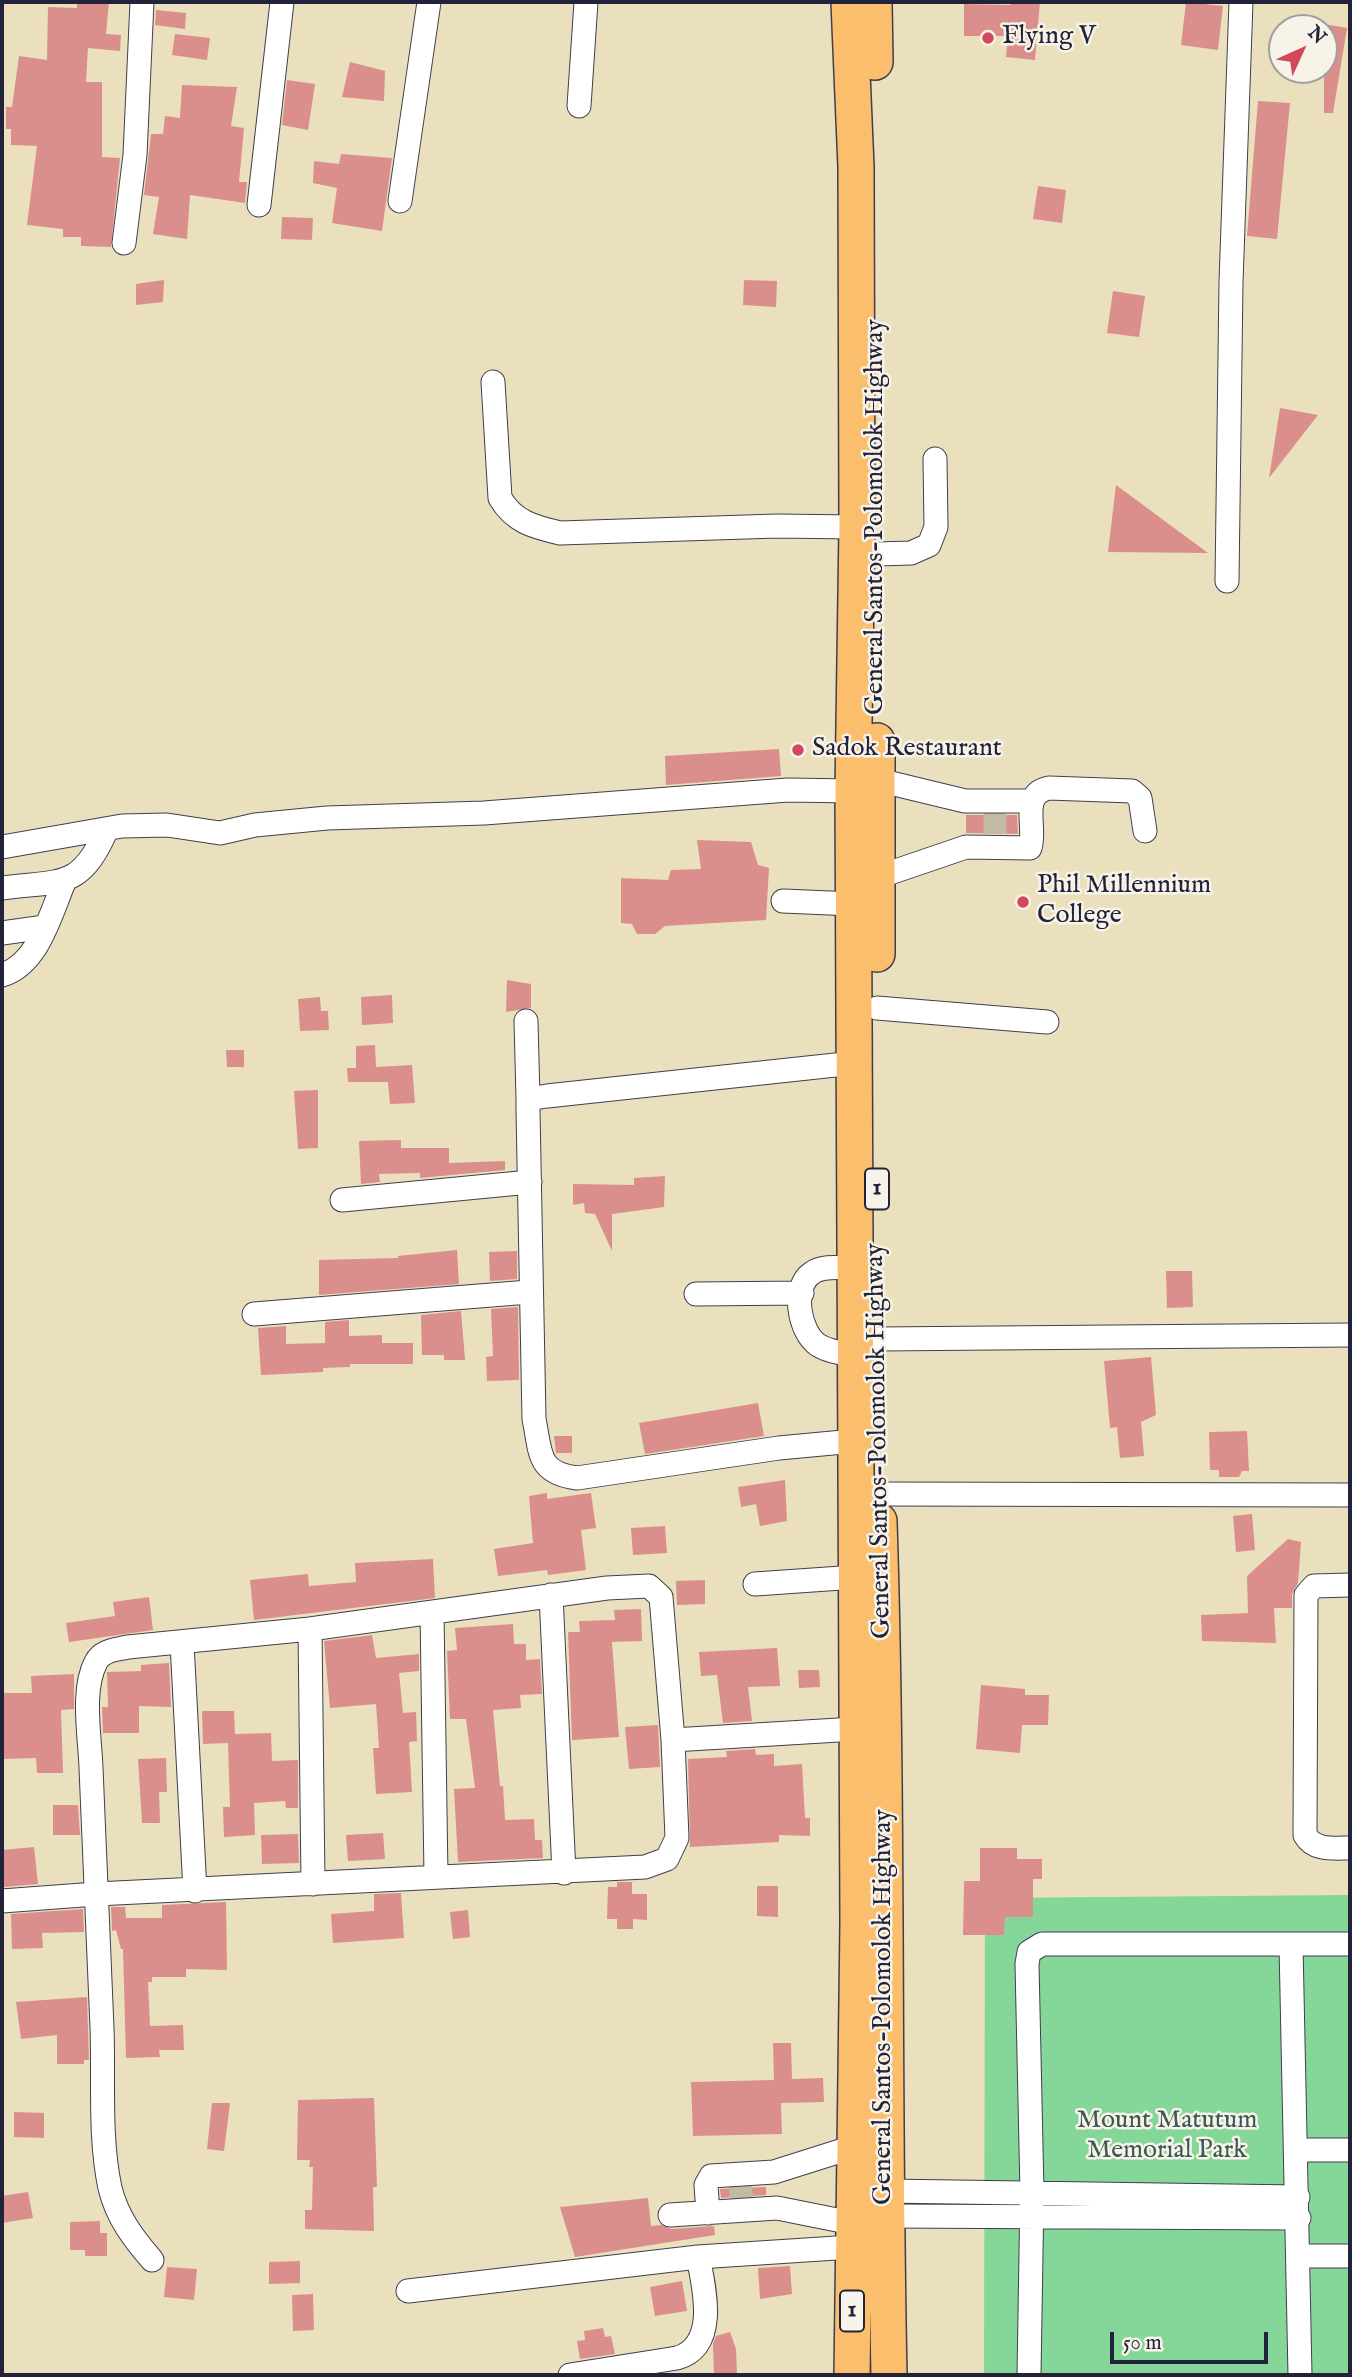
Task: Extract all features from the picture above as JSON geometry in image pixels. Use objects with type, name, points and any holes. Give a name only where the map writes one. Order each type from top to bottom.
[{"type":"highway","name":"1","points":[[849,2],[867,541],[865,785],[853,904],[855,1268],[866,1347],[854,1441],[858,1923],[853,2147],[869,2219],[852,2375]]},
{"type":"highway","name":"General Santos-Polomolok Highway","points":[[867,541],[874,2]]},
{"type":"highway","name":"General Santos-Polomolok Highway","points":[[865,785],[878,877],[877,1008],[866,1347],[878,1494],[884,1658],[869,2219],[889,2375]]},
{"type":"street","points":[[124,243],[135,155],[142,2]]},
{"type":"street","points":[[259,205],[282,2]]},
{"type":"street","points":[[400,201],[429,2]]},
{"type":"street","points":[[579,106],[586,2]]},
{"type":"street","points":[[1227,581],[1231,282],[1241,2]]},
{"type":"street","points":[[493,382],[500,498],[509,513],[529,525],[560,533],[777,526],[867,541],[911,553],[929,545],[936,527],[935,459]]},
{"type":"street","points":[[2,847],[107,829],[167,825],[220,833],[255,825],[327,818],[484,813],[865,785],[995,806],[1031,801],[1039,792],[1049,788],[1132,791],[1140,798],[1145,831]]},
{"type":"street","points":[[878,877],[966,847],[995,843],[1027,849],[1032,846],[1031,801]]},
{"type":"street","points":[[2,888],[65,880],[80,873],[90,863],[107,829]]},
{"type":"street","points":[[2,975],[22,965],[45,927],[65,880]]},
{"type":"street","points":[[783,901],[853,904]]},
{"type":"street","points":[[2,933],[45,927]]},
{"type":"street","points":[[877,1008],[1047,1022]]},
{"type":"street","points":[[526,1020],[530,1182],[529,1292],[534,1419],[542,1459],[553,1473],[577,1478],[779,1448],[854,1441]]},
{"type":"street","points":[[528,1099],[854,1063]]},
{"type":"street","points":[[342,1200],[530,1182]]},
{"type":"street","points":[[855,1268],[822,1268],[813,1271],[807,1277],[802,1293],[802,1323],[811,1339],[831,1351],[866,1347],[1350,1335]]},
{"type":"street","points":[[254,1314],[529,1292]]},
{"type":"street","points":[[696,1294],[802,1293]]},
{"type":"street","points":[[878,1494],[1350,1495]]},
{"type":"street","points":[[755,1584],[856,1577]]},
{"type":"street","points":[[2,1901],[96,1894],[195,1891],[436,1876],[564,1873],[645,1867],[667,1859],[673,1852],[677,1838],[663,1606],[657,1591],[640,1585],[310,1629],[106,1651],[96,1662],[92,1674],[89,1709],[96,1894],[103,2119],[110,2187],[122,2220],[133,2239],[152,2260]]},
{"type":"street","points":[[1350,1585],[1314,1586],[1308,1588],[1306,1595],[1305,1835],[1308,1841],[1321,1847],[1350,1848]]},
{"type":"street","points":[[551,1595],[564,1873]]},
{"type":"street","points":[[432,1612],[436,1876]]},
{"type":"street","points":[[310,1629],[313,1884]]},
{"type":"street","points":[[182,1643],[195,1891]]},
{"type":"street","points":[[673,1740],[855,1729]]},
{"type":"street","points":[[1029,2375],[1032,2203],[1027,1964],[1033,1949],[1042,1944],[1350,1944]]},
{"type":"street","points":[[1291,1945],[1300,2256],[1300,2375]]},
{"type":"street","points":[[708,2213],[709,2178],[774,2172],[853,2147]]},
{"type":"street","points":[[1296,2150],[1350,2150]]},
{"type":"street","points":[[774,2172],[777,2208]]},
{"type":"street","points":[[408,2291],[698,2257],[869,2219],[1032,2203],[1298,2207]]},
{"type":"street","points":[[670,2215],[742,2208],[777,2208],[869,2219]]},
{"type":"street","points":[[1300,2256],[1350,2256]]},
{"type":"street","points":[[570,2375],[677,2358],[690,2352],[697,2344],[705,2321],[706,2298],[698,2257]]},
{"type":"green space","name":"Mount Matutum Memorial Park","points":[[1350,1895],[1350,2375],[984,2375],[985,1898]]},
{"type":"building","points":[[77,2],[109,2],[106,34],[121,35],[120,51],[88,48],[86,82],[102,82],[102,157],[120,158],[111,247],[81,246],[81,237],[63,237],[63,229],[27,225],[37,146],[11,145],[11,129],[6,129],[6,107],[12,107],[19,56],[47,60],[48,7],[77,8]]},
{"type":"building","points":[[1010,2],[1040,2],[1035,60],[1006,57],[1008,36],[964,36],[964,4],[1010,5]]},
{"type":"building","points":[[1186,2],[1223,6],[1218,50],[1181,45]]},
{"type":"building","points":[[156,10],[186,13],[185,29],[155,25]]},
{"type":"building","points":[[1338,26],[1347,28],[1338,83]]},
{"type":"building","points":[[175,34],[210,38],[207,60],[172,55]]},
{"type":"building","points":[[350,62],[385,71],[384,101],[342,97]]},
{"type":"building","points":[[287,80],[315,84],[308,130],[282,125]]},
{"type":"building","points":[[1324,84],[1338,84],[1333,113],[1324,113]]},
{"type":"building","points":[[182,85],[237,87],[231,126],[244,128],[239,182],[247,182],[245,203],[190,195],[187,239],[153,234],[159,197],[144,195],[151,134],[163,134],[165,116],[180,118]]},
{"type":"building","points":[[1258,101],[1290,103],[1277,239],[1247,236]]},
{"type":"building","points":[[341,154],[392,158],[382,231],[332,223],[337,188],[313,183],[314,161],[339,164]]},
{"type":"building","points":[[1038,186],[1066,190],[1062,223],[1033,219]]},
{"type":"building","points":[[282,217],[313,218],[312,240],[281,239]]},
{"type":"building","points":[[164,280],[163,302],[136,305],[136,284]]},
{"type":"building","points":[[744,280],[777,281],[776,307],[743,305]]},
{"type":"building","points":[[1113,291],[1145,296],[1139,337],[1107,333]]},
{"type":"building","points":[[1280,408],[1318,415],[1269,478]]},
{"type":"building","points":[[1116,485],[1208,553],[1108,552]]},
{"type":"building","points":[[779,749],[781,776],[666,785],[665,756]]},
{"type":"building","points":[[966,815],[1017,815],[1018,834],[966,833]]},
{"type":"building","points":[[697,840],[751,842],[758,865],[769,868],[766,920],[665,926],[655,934],[637,934],[632,924],[621,923],[621,878],[668,880],[671,870],[701,869]]},
{"type":"building","points":[[507,980],[531,984],[531,1008],[506,1012]]},
{"type":"building","points":[[392,995],[393,1023],[362,1025],[361,997]]},
{"type":"building","points":[[320,997],[321,1011],[328,1011],[329,1030],[300,1031],[298,999]]},
{"type":"building","points":[[375,1045],[376,1067],[412,1065],[415,1103],[390,1104],[388,1082],[348,1082],[347,1068],[356,1068],[356,1046]]},
{"type":"building","points":[[226,1050],[244,1050],[244,1067],[227,1067]]},
{"type":"building","points":[[318,1090],[318,1148],[298,1149],[294,1091]]},
{"type":"building","points":[[401,1140],[401,1148],[449,1148],[449,1163],[505,1161],[505,1170],[420,1178],[420,1173],[379,1174],[380,1182],[361,1184],[359,1141]]},
{"type":"building","points":[[665,1176],[664,1207],[612,1214],[612,1251],[595,1214],[585,1213],[584,1203],[573,1205],[573,1184],[634,1185],[634,1178]]},
{"type":"building","points":[[457,1250],[459,1284],[319,1295],[319,1260],[398,1258]]},
{"type":"building","points":[[517,1251],[517,1279],[490,1281],[489,1252]]},
{"type":"building","points":[[1166,1271],[1192,1271],[1193,1307],[1167,1308]]},
{"type":"building","points":[[518,1307],[519,1380],[487,1381],[486,1357],[493,1356],[491,1309]]},
{"type":"building","points":[[461,1311],[465,1360],[444,1360],[444,1355],[422,1355],[421,1315]]},
{"type":"building","points":[[349,1320],[349,1336],[382,1335],[382,1343],[413,1343],[413,1364],[350,1364],[350,1367],[323,1368],[323,1372],[261,1375],[258,1328],[286,1326],[286,1344],[325,1343],[325,1322]]},
{"type":"building","points":[[1151,1357],[1156,1415],[1141,1422],[1144,1456],[1120,1458],[1117,1427],[1110,1428],[1104,1361]]},
{"type":"building","points":[[758,1403],[764,1436],[645,1454],[639,1423]]},
{"type":"building","points":[[1247,1431],[1249,1471],[1242,1471],[1239,1477],[1219,1477],[1219,1470],[1210,1470],[1209,1432]]},
{"type":"building","points":[[554,1436],[572,1436],[572,1453],[556,1453]]},
{"type":"building","points":[[785,1480],[787,1521],[760,1526],[756,1504],[741,1507],[738,1487]]},
{"type":"building","points":[[547,1493],[547,1499],[591,1493],[596,1528],[581,1530],[586,1570],[548,1575],[547,1570],[498,1576],[494,1549],[533,1543],[529,1496]]},
{"type":"building","points":[[1252,1514],[1255,1550],[1236,1552],[1233,1516]]},
{"type":"building","points":[[665,1526],[667,1553],[633,1555],[631,1528]]},
{"type":"building","points":[[1288,1539],[1301,1542],[1298,1583],[1292,1594],[1292,1608],[1274,1608],[1276,1643],[1202,1641],[1201,1615],[1248,1613],[1247,1576]]},
{"type":"building","points":[[433,1559],[435,1598],[254,1620],[250,1580],[308,1574],[309,1586],[356,1582],[355,1563]]},
{"type":"building","points":[[705,1580],[705,1604],[677,1605],[676,1581]]},
{"type":"building","points":[[149,1597],[153,1630],[69,1642],[66,1623],[115,1616],[113,1602]]},
{"type":"building","points":[[641,1609],[642,1641],[612,1642],[619,1737],[572,1740],[568,1632],[580,1632],[579,1621],[615,1620],[614,1610]]},
{"type":"building","points":[[513,1624],[514,1644],[526,1644],[526,1660],[540,1659],[542,1694],[520,1695],[521,1708],[493,1710],[500,1786],[503,1786],[505,1820],[534,1819],[535,1840],[542,1840],[543,1858],[458,1862],[454,1789],[475,1788],[466,1719],[450,1719],[447,1651],[457,1650],[455,1628]]},
{"type":"building","points":[[372,1635],[376,1658],[419,1654],[419,1671],[399,1673],[403,1713],[416,1712],[417,1741],[409,1742],[412,1792],[376,1794],[373,1748],[379,1748],[376,1704],[330,1708],[324,1641]]},
{"type":"building","points":[[777,1648],[780,1686],[748,1687],[752,1721],[723,1723],[717,1675],[701,1676],[699,1652]]},
{"type":"building","points":[[169,1663],[171,1707],[139,1706],[139,1733],[103,1733],[102,1707],[108,1707],[107,1672],[141,1671],[141,1665]]},
{"type":"building","points":[[798,1670],[819,1670],[820,1687],[799,1688]]},
{"type":"building","points":[[74,1674],[74,1709],[61,1710],[63,1773],[37,1773],[36,1758],[2,1759],[2,1693],[32,1693],[31,1676]]},
{"type":"building","points":[[981,1685],[1025,1689],[1025,1695],[1049,1695],[1048,1725],[1022,1725],[1020,1753],[976,1749]]},
{"type":"building","points":[[202,1711],[234,1711],[235,1734],[271,1733],[272,1761],[298,1760],[298,1808],[286,1808],[285,1801],[254,1803],[255,1835],[224,1837],[223,1807],[230,1807],[228,1743],[203,1744]]},
{"type":"building","points":[[658,1725],[660,1767],[629,1769],[625,1727]]},
{"type":"building","points":[[755,1749],[756,1755],[774,1754],[774,1766],[802,1764],[805,1818],[810,1818],[810,1836],[779,1835],[779,1842],[690,1847],[688,1759],[727,1757],[726,1751]]},
{"type":"building","points":[[166,1758],[167,1792],[159,1792],[160,1823],[142,1823],[138,1759]]},
{"type":"building","points":[[53,1805],[78,1805],[80,1835],[53,1835]]},
{"type":"building","points":[[383,1833],[385,1859],[348,1861],[346,1835]]},
{"type":"building","points":[[298,1834],[299,1863],[262,1864],[261,1835]]},
{"type":"building","points":[[34,1847],[38,1884],[4,1887],[2,1850]]},
{"type":"building","points":[[980,1848],[1017,1848],[1017,1859],[1042,1859],[1042,1879],[1033,1879],[1033,1917],[1005,1917],[1004,1935],[963,1935],[964,1881],[980,1881]]},
{"type":"building","points":[[617,1882],[632,1882],[632,1894],[647,1894],[647,1920],[633,1919],[633,1929],[617,1929],[617,1919],[607,1919],[608,1887],[617,1887]]},
{"type":"building","points":[[757,1886],[778,1886],[778,1917],[757,1916]]},
{"type":"building","points":[[401,1893],[404,1938],[333,1943],[331,1914],[374,1911],[374,1894]]},
{"type":"building","points":[[226,1902],[227,1970],[186,1969],[186,1977],[152,1977],[152,1982],[148,1982],[150,2026],[183,2025],[184,2050],[159,2050],[160,2057],[126,2058],[123,1949],[116,1930],[112,1931],[111,1907],[125,1907],[126,1918],[162,1918],[162,1905]]},
{"type":"building","points":[[83,1909],[84,1932],[42,1933],[43,1948],[12,1949],[11,1914]]},
{"type":"building","points":[[468,1910],[470,1937],[453,1939],[450,1912]]},
{"type":"building","points":[[87,1997],[89,2060],[84,2060],[84,2064],[57,2064],[57,2035],[21,2039],[16,2002]]},
{"type":"building","points":[[773,2043],[791,2043],[792,2079],[823,2078],[824,2102],[781,2103],[782,2134],[693,2136],[691,2082],[774,2080]]},
{"type":"building","points":[[374,2098],[377,2187],[373,2187],[374,2231],[305,2229],[305,2210],[312,2210],[313,2167],[309,2167],[310,2160],[297,2160],[298,2100]]},
{"type":"building","points":[[212,2103],[230,2103],[224,2151],[207,2149]]},
{"type":"building","points":[[14,2112],[44,2113],[44,2138],[14,2137]]},
{"type":"building","points":[[766,2187],[766,2195],[721,2198],[720,2189]]},
{"type":"building","points":[[28,2192],[33,2218],[2,2223],[2,2196]]},
{"type":"building","points":[[648,2198],[651,2226],[661,2225],[671,2229],[714,2226],[715,2235],[575,2257],[560,2207]]},
{"type":"building","points":[[100,2221],[100,2233],[107,2233],[107,2256],[85,2256],[85,2250],[70,2250],[70,2222]]},
{"type":"building","points":[[300,2261],[300,2283],[269,2284],[269,2262]]},
{"type":"building","points":[[790,2266],[792,2294],[760,2299],[758,2268]]},
{"type":"building","points":[[167,2267],[197,2269],[194,2300],[164,2297]]},
{"type":"building","points":[[682,2281],[687,2311],[655,2316],[650,2287]]},
{"type":"building","points":[[313,2294],[314,2330],[293,2331],[292,2295]]},
{"type":"building","points":[[603,2328],[605,2337],[611,2336],[615,2354],[580,2359],[577,2341],[585,2340],[584,2331]]},
{"type":"building","points":[[730,2332],[736,2349],[737,2375],[714,2375],[713,2344],[716,2336]]},
{"type":"tunnel","points":[[995,811],[995,839]]},
{"type":"tunnel","points":[[740,2179],[742,2206]]},
{"type":"place","name":"Flying V","points":[[988,38]]},
{"type":"place","name":"Sadok Restaurant","points":[[798,750]]},
{"type":"place","name":"Phil Millennium College","points":[[1023,902]]}]
